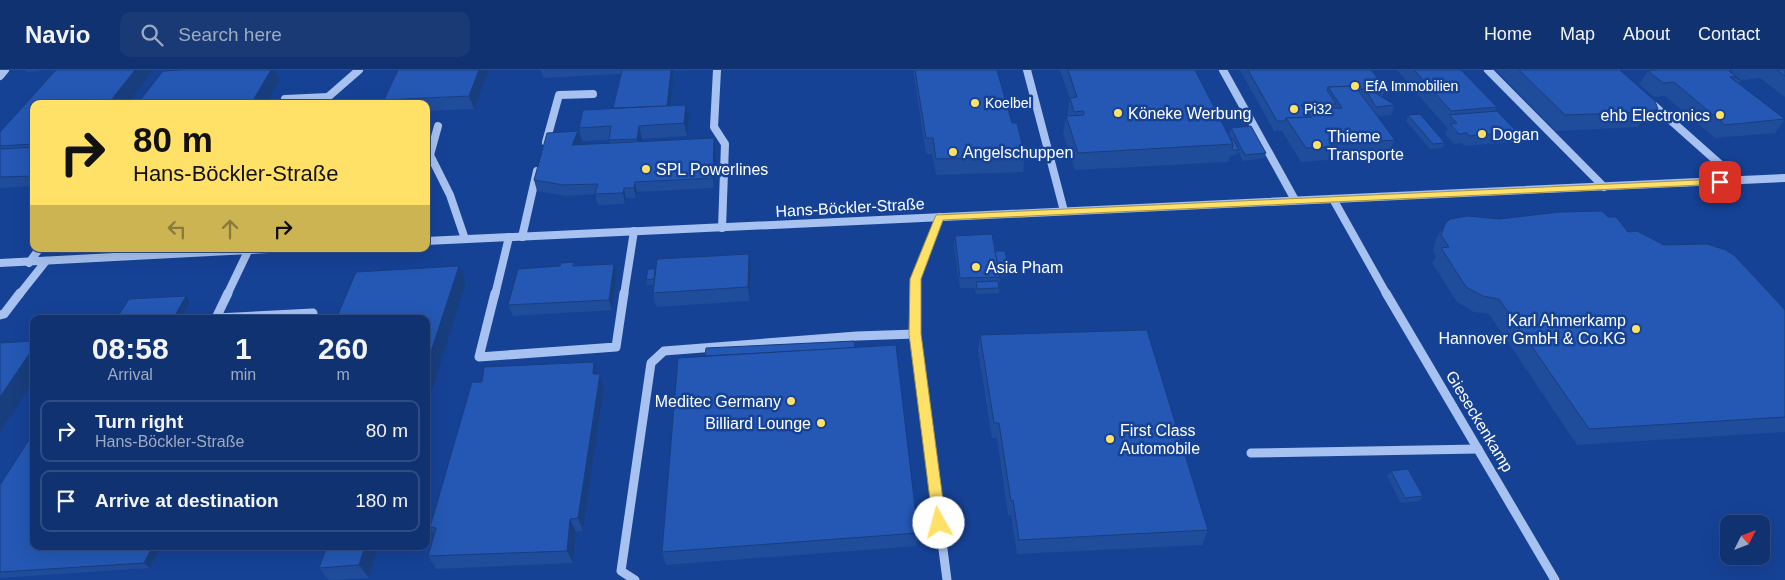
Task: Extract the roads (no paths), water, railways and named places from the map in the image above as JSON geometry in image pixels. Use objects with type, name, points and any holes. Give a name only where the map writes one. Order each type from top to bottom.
[{"type":"street","points":[[0,76],[5,70]]},
{"type":"street","points":[[284,99],[327,100],[359,70]]},
{"type":"street","points":[[717,70],[714,127],[725,144],[722,228]]},
{"type":"street","points":[[1027,70],[1064,211]]},
{"type":"street","points":[[1223,70],[1295,200]]},
{"type":"street","points":[[1488,70],[1604,187]]},
{"type":"street","points":[[544,149],[559,95],[593,94]]},
{"type":"street","points":[[1644,96],[1739,181]]},
{"type":"street","points":[[438,126],[430,155],[450,195],[465,239]]},
{"type":"street","points":[[522,237],[539,166]]},
{"type":"street","name":"Hans-Böckler-Straße","points":[[430,241],[1785,178]]},
{"type":"street","name":"Gieseckenkamp","points":[[1334,199],[1555,580]]},
{"type":"street","points":[[940,217],[916,279],[915,334],[947,580]]},
{"type":"street","points":[[509,237],[479,357],[616,347],[634,231]]},
{"type":"street","points":[[29,263],[38,252]]},
{"type":"street","points":[[0,263],[29,263],[198,252]]},
{"type":"street","points":[[217,315],[247,252]]},
{"type":"street","points":[[0,315],[4,314],[46,261]]},
{"type":"street","points":[[274,315],[313,313]]},
{"type":"street","points":[[635,580],[621,571],[651,363],[664,351],[857,336],[915,334]]},
{"type":"street","points":[[1251,453],[1478,449]]},
{"type":"place","name":"EfA Immobilien","points":[[1355,86]]},
{"type":"place","name":"Koelbel","points":[[975,103]]},
{"type":"place","name":"Pi32","points":[[1294,109]]},
{"type":"place","name":"Köneke Werbung","points":[[1118,113]]},
{"type":"place","name":"ehb Electronics","points":[[1720,115]]},
{"type":"place","name":"Dogan","points":[[1482,134]]},
{"type":"place","name":"Thieme Transporte","points":[[1317,145]]},
{"type":"place","name":"Angelschuppen","points":[[953,152]]},
{"type":"place","name":"SPL Powerlines","points":[[646,169]]},
{"type":"place","name":"Asia Pham","points":[[976,267]]},
{"type":"place","name":"Karl Ahmerkamp Hannover GmbH & Co.KG","points":[[1636,329]]},
{"type":"place","name":"Meditec Germany","points":[[791,401]]},
{"type":"place","name":"Billiard Lounge","points":[[821,423]]},
{"type":"place","name":"First Class Automobile","points":[[1110,439]]}]
